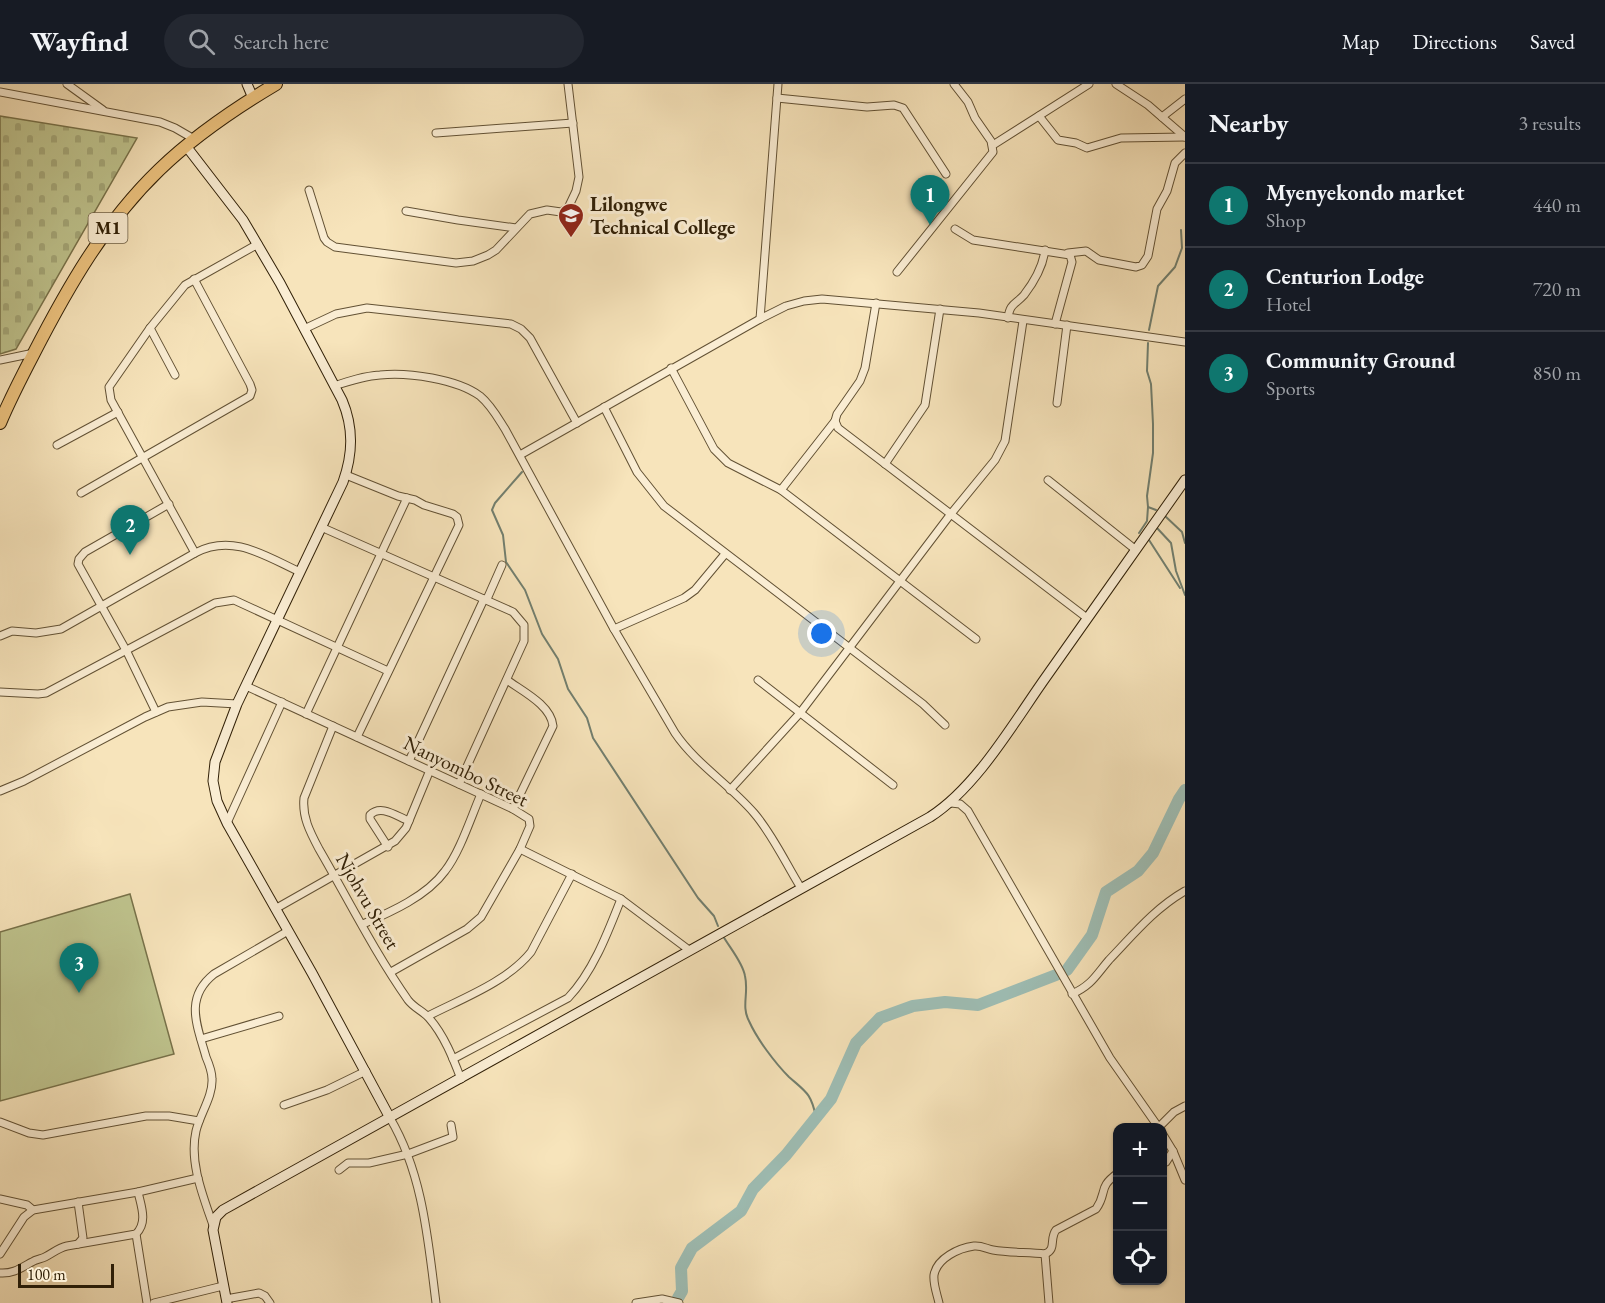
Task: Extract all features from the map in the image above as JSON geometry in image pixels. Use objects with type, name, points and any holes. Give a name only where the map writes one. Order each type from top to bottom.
[{"type":"highway","name":"M1","points":[[0,423],[60,302],[111,224],[136,193],[190,143],[276,84]]},
{"type":"street","points":[[67,84],[105,112]]},
{"type":"street","points":[[247,84],[253,98]]},
{"type":"street","points":[[309,190],[324,238],[330,245],[341,249],[465,263],[488,255],[526,217],[547,210],[561,212],[568,208],[576,191],[579,177],[568,84]]},
{"type":"street","points":[[760,319],[778,84]]},
{"type":"street","points":[[897,272],[993,152],[993,145],[954,84]]},
{"type":"street","points":[[993,145],[1089,84]]},
{"type":"street","points":[[1116,84],[1148,105],[1185,137]]},
{"type":"street","points":[[0,92],[160,122],[175,128],[190,143],[258,244],[347,411],[351,435],[346,475],[237,704],[215,762],[214,790],[227,823],[366,1071],[408,1154],[421,1198],[436,1303]]},
{"type":"street","points":[[777,98],[867,107],[894,105],[903,108],[946,174]]},
{"type":"street","points":[[1162,117],[1185,99]]},
{"type":"street","points":[[1040,116],[1058,140],[1076,143],[1087,148],[1126,138],[1185,137]]},
{"type":"street","points":[[436,133],[573,123]]},
{"type":"street","points":[[955,229],[973,240],[1068,253],[1086,251],[1099,260],[1136,267],[1142,265],[1148,256],[1157,209],[1167,191],[1175,163],[1185,153]]},
{"type":"street","points":[[405,211],[516,228]]},
{"type":"street","points":[[195,553],[111,400],[109,387],[150,328],[185,285],[258,244]]},
{"type":"street","points":[[1008,318],[1011,306],[1022,297],[1041,266],[1045,250]]},
{"type":"street","points":[[1055,324],[1072,262],[1068,253]]},
{"type":"street","points":[[81,493],[246,399],[252,390],[194,279]]},
{"type":"street","points":[[520,455],[760,319],[786,306],[804,301],[822,299],[940,309],[1185,342]]},
{"type":"street","points":[[781,490],[836,421],[840,408],[860,381],[865,368],[876,303]]},
{"type":"street","points":[[304,329],[349,310],[377,307],[511,324],[521,329],[530,338],[577,423]]},
{"type":"street","points":[[885,464],[925,405],[940,309]]},
{"type":"street","points":[[730,790],[800,713],[950,515],[995,460],[1005,441],[1023,321]]},
{"type":"street","points":[[1057,404],[1067,325]]},
{"type":"street","points":[[150,328],[175,375]]},
{"type":"street","points":[[0,360],[34,353]]},
{"type":"street","points":[[671,369],[718,454],[728,463],[781,490],[976,639]]},
{"type":"street","points":[[334,386],[362,378],[391,374],[436,379],[459,385],[479,395],[489,405],[520,455],[614,629],[684,746],[759,819],[801,888]]},
{"type":"street","points":[[604,407],[637,472],[664,506],[850,647],[923,704],[945,725]]},
{"type":"street","points":[[57,445],[118,412]]},
{"type":"street","points":[[836,421],[843,433],[1087,618]]},
{"type":"street","points":[[346,475],[453,514],[459,521],[357,737]]},
{"type":"street","points":[[1048,480],[1136,550]]},
{"type":"street","points":[[213,1225],[216,1217],[223,1210],[930,817],[951,802],[981,768],[1185,480]]},
{"type":"street","points":[[306,714],[407,498]]},
{"type":"street","points":[[156,712],[127,652],[78,564],[81,555],[169,504]]},
{"type":"street","points":[[321,527],[434,575],[513,612],[524,625],[524,641],[459,784]]},
{"type":"street","points":[[0,636],[12,631],[36,633],[53,631],[195,553],[219,544],[249,549],[300,572]]},
{"type":"street","points":[[614,629],[684,598],[695,590],[725,554]]},
{"type":"street","points":[[409,761],[502,565]]},
{"type":"street","points":[[0,692],[46,693],[221,601],[234,600],[388,671]]},
{"type":"street","points":[[507,680],[543,706],[550,715],[553,726],[513,808]]},
{"type":"street","points":[[758,680],[893,784]]},
{"type":"street","name":"Nanyombo Street","points":[[246,686],[513,808],[526,816],[530,822],[519,849]]},
{"type":"street","points":[[227,823],[282,702]]},
{"type":"street","points":[[0,791],[24,781],[156,712],[190,703],[237,704]]},
{"type":"street","name":"Njohvu Street","points":[[333,726],[306,788],[303,808],[308,828],[409,1001],[428,1016],[436,1028],[461,1079]]},
{"type":"street","points":[[275,909],[387,847],[401,835],[430,770]]},
{"type":"street","points":[[363,924],[386,914],[421,893],[445,871],[481,794]]},
{"type":"street","points":[[951,802],[960,804],[968,811],[1110,1058],[1156,1123]]},
{"type":"street","points":[[387,847],[370,819],[370,815],[375,810],[381,809],[409,821]]},
{"type":"street","points":[[391,972],[474,923],[486,910],[519,849],[621,899],[689,950]]},
{"type":"street","points":[[428,1016],[508,974],[523,962],[531,952],[572,874]]},
{"type":"street","points":[[1072,994],[1093,981],[1106,963],[1137,930],[1161,907],[1185,891]]},
{"type":"street","points":[[453,1059],[568,998],[577,989],[589,969],[621,899]]},
{"type":"street","points":[[270,1303],[265,1296],[259,1293],[226,1301],[213,1225],[198,1178],[195,1144],[199,1121],[212,1079],[201,1039],[195,1000],[205,982],[214,974],[288,931]]},
{"type":"street","points":[[201,1039],[279,1016]]},
{"type":"street","points":[[284,1104],[327,1090],[366,1071]]},
{"type":"street","points":[[1163,1123],[1174,1112],[1185,1107]]},
{"type":"street","points":[[0,1122],[29,1133],[43,1135],[146,1116],[169,1116],[199,1121]]},
{"type":"street","points":[[339,1170],[348,1163],[369,1163],[408,1154],[453,1137],[451,1125]]},
{"type":"street","points":[[1167,1141],[1185,1180]]},
{"type":"street","points":[[1167,1160],[1173,1151]]},
{"type":"street","points":[[939,1303],[934,1274],[938,1264],[944,1259],[958,1251],[979,1246],[992,1250],[1045,1254],[1052,1249],[1053,1234],[1056,1230],[1096,1209],[1101,1203],[1104,1184],[1113,1177]]},
{"type":"street","points":[[0,1254],[24,1216],[33,1210],[138,1192],[198,1178]]},
{"type":"street","points":[[0,1273],[8,1274],[16,1271],[57,1249],[136,1234],[143,1225],[144,1218],[138,1192]]},
{"type":"street","points":[[0,1199],[27,1205],[33,1210]]},
{"type":"street","points":[[78,1202],[83,1238],[78,1244]]},
{"type":"street","points":[[136,1234],[147,1303]]},
{"type":"street","points":[[1045,1254],[1049,1303]]},
{"type":"street","points":[[154,1303],[224,1286]]},
{"type":"street","points":[[636,1303],[662,1299],[679,1303]]},
{"type":"green space","points":[[0,116],[137,138],[16,349],[0,354]]},
{"type":"green space","points":[[130,894],[174,1054],[0,1101],[0,932]]},
{"type":"waterway","points":[[1149,330],[1158,286],[1175,267],[1182,248],[1181,230]]},
{"type":"waterway","points":[[1148,343],[1147,371],[1151,384],[1153,453],[1147,496],[1148,507],[1156,510]]},
{"type":"waterway","points":[[522,472],[495,503],[492,510],[503,535],[506,562],[525,590],[542,634],[558,659],[568,689],[587,718],[593,738],[698,898],[714,916],[718,926]]},
{"type":"waterway","points":[[1139,533],[1147,521],[1148,507]]},
{"type":"waterway","points":[[1165,516],[1182,532],[1185,543]]},
{"type":"waterway","points":[[1157,528],[1171,543],[1176,571],[1185,595]]},
{"type":"waterway","points":[[1149,540],[1180,588]]},
{"type":"waterway","points":[[1067,970],[1092,935],[1106,892],[1138,871],[1153,853],[1185,790]]},
{"type":"waterway","points":[[723,936],[744,971],[746,1010],[752,1028],[778,1065],[807,1094],[816,1117]]},
{"type":"waterway","points":[[678,1298],[682,1291],[681,1268],[692,1248],[741,1211],[753,1189],[786,1155],[831,1099],[856,1043],[880,1018],[913,1006],[945,1002],[978,1005],[1056,975]]},
{"type":"place","name":"Myenyekondo market","points":[[930,225]]},
{"type":"place","name":"Lilongwe Technical College","points":[[571,239]]},
{"type":"place","name":"Centurion Lodge","points":[[130,555]]},
{"type":"place","name":"Community Ground","points":[[79,993]]}]
